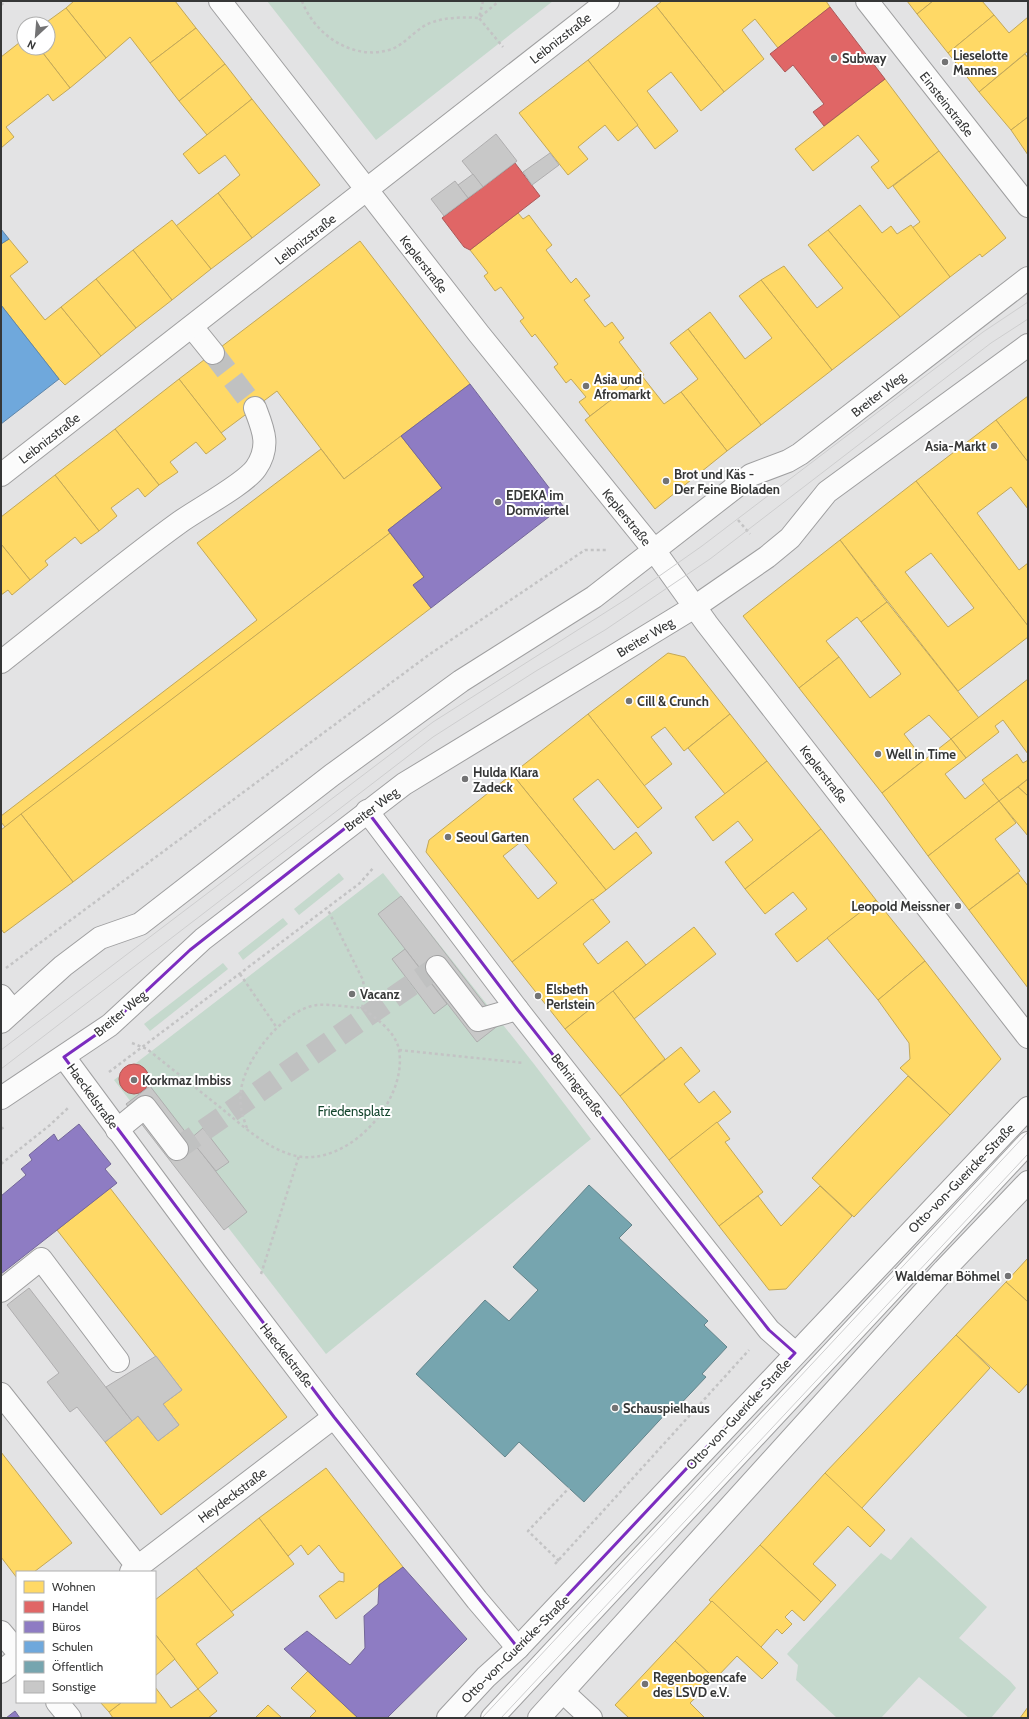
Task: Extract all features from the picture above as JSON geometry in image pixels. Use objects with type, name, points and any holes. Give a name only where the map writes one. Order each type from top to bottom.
[{"type":"street","name":"Keplerstraße","points":[[220,1],[478,334],[654,550],[1028,1037]]},
{"type":"street","name":"Leibnizstraße","points":[[1,475],[608,1]]},
{"type":"street","name":"Einsteinstraße","points":[[867,1],[1028,206]]},
{"type":"street","name":"Breiter Weg","points":[[5,1010],[100,938],[140,924],[332,775],[461,681],[594,597],[751,475],[788,461],[800,454],[1028,278]]},
{"type":"street","points":[[192,327],[213,353]]},
{"type":"street","name":"Breiter Weg","points":[[1,1098],[110,1025],[199,942],[367,811],[404,784],[696,606],[767,557],[794,534],[827,492],[1028,345]]},
{"type":"street","points":[[1,662],[179,523],[240,481],[256,468],[264,450],[265,432],[255,408]]},
{"type":"street","name":"Behringstraße","points":[[367,811],[517,1009],[769,1330],[795,1353]]},
{"type":"street","points":[[437,967],[478,1020],[517,1009]]},
{"type":"street","name":"Haeckelstraße","points":[[64,1057],[116,1130],[249,1307],[477,1600],[518,1648]]},
{"type":"street","points":[[116,1130],[145,1108],[177,1149]]},
{"type":"street","name":"Otto-von-Guericke-Straße","points":[[448,1718],[486,1677],[518,1648],[1028,1108]]},
{"type":"street","points":[[492,1718],[1028,1143]]},
{"type":"street","points":[[539,1718],[944,1270],[1028,1182]]},
{"type":"street","points":[[1,1291],[41,1259],[118,1361]]},
{"type":"street","points":[[1,1394],[135,1569]]},
{"type":"street","name":"Heydeckstraße","points":[[135,1569],[334,1417]]},
{"type":"street","points":[[1,1632],[16,1650]]},
{"type":"street","points":[[1,1672],[16,1660]]},
{"type":"street","points":[[563,1692],[592,1718]]},
{"type":"street","points":[[58,1703],[70,1718]]},
{"type":"path","points":[[1,5],[6,1]]},
{"type":"path","points":[[302,1],[306,11],[326,36],[347,48],[376,52],[394,48],[432,22],[462,17],[479,18],[498,1]]},
{"type":"path","points":[[479,18],[483,1]]},
{"type":"path","points":[[479,18],[521,68]]},
{"type":"path","points":[[721,497],[767,557]]},
{"type":"path","points":[[1,972],[430,654],[585,550]]},
{"type":"path","points":[[1,1164],[50,1125],[87,1088],[360,883],[375,866]]},
{"type":"path","points":[[327,908],[363,980],[365,996],[362,1008]]},
{"type":"path","points":[[240,974],[278,1028]]},
{"type":"path","points":[[147,1049],[247,1129],[270,1145],[286,1153],[299,1156],[314,1156],[329,1153],[344,1147],[370,1127],[389,1101],[395,1087],[399,1069],[399,1050],[394,1038],[378,1019],[362,1008],[317,1005],[293,1015],[278,1028],[255,1054],[243,1081],[240,1104],[247,1129]]},
{"type":"path","points":[[399,1050],[562,1065]]},
{"type":"path","points":[[249,1307],[299,1156]]},
{"type":"path","points":[[554,1566],[750,1350]]},
{"type":"path","points":[[559,1560],[528,1531],[569,1488]]},
{"type":"highlighted area","points":[[367,811],[517,1009],[769,1330],[795,1353],[518,1648],[334,1417],[64,1057],[110,1025],[190,950]]},
{"type":"green space","points":[[267,1],[553,1],[376,140]]},
{"type":"green space","points":[[339,873],[344,879],[299,915],[294,909]]},
{"type":"green space","name":"Friedensplatz","points":[[383,873],[534,1064],[591,1139],[326,1354],[114,1080]]},
{"type":"green space","points":[[283,918],[288,924],[243,960],[238,953]]},
{"type":"green space","points":[[223,963],[228,969],[150,1031],[144,1024]]},
{"type":"green space","points":[[911,1537],[987,1607],[959,1638],[1010,1681],[1016,1688],[991,1718],[969,1718],[919,1677],[881,1718],[837,1718],[796,1680],[798,1665],[787,1654],[881,1553],[891,1560]]},
{"type":"building: Wohnen","points":[[74,1],[175,1],[196,28],[150,63],[130,37],[106,58],[66,8]]},
{"type":"building: Wohnen","points":[[662,1],[826,1],[830,7],[778,48],[755,19],[742,30],[764,59],[724,92],[656,6]]},
{"type":"building: Wohnen","points":[[907,1],[933,1],[917,14]]},
{"type":"building: Wohnen","points":[[933,1],[982,1],[994,15],[948,53],[917,14]]},
{"type":"building: Wohnen","points":[[656,6],[724,92],[701,111],[671,72],[647,91],[678,131],[655,149],[588,60]]},
{"type":"building: Wohnen","points":[[66,8],[106,58],[70,88],[45,56],[56,56],[55,16]]},
{"type":"building: Wohnen","points":[[994,15],[1009,33],[1028,17],[1028,51],[979,92],[948,53]]},
{"type":"building: Wohnen","points":[[196,28],[225,64],[179,101],[150,63]]},
{"type":"building: Wohnen","points":[[16,45],[16,56],[45,56],[70,88],[53,101],[48,94],[6,127],[14,137],[1,148],[1,57]]},
{"type":"building: Wohnen","points":[[1025,54],[1028,58],[1028,117],[1011,130],[979,92]]},
{"type":"building: Wohnen","points":[[588,60],[638,125],[618,141],[605,125],[578,147],[588,159],[568,175],[519,113]]},
{"type":"building: Wohnen","points":[[225,64],[252,99],[207,135],[179,101]]},
{"type":"building: Wohnen","points":[[885,79],[939,151],[888,189],[871,167],[879,161],[858,135],[813,171],[795,149]]},
{"type":"building: Wohnen","points":[[252,99],[320,185],[252,238],[218,193],[240,175],[225,155],[199,174],[183,154]]},
{"type":"building: Wohnen","points":[[1028,117],[1028,155],[1011,130]]},
{"type":"building: Wohnen","points":[[939,151],[1006,238],[982,257],[980,254],[950,277],[912,228],[920,222],[893,186]]},
{"type":"building: Wohnen","points":[[218,193],[252,238],[211,269],[176,226]]},
{"type":"building: Wohnen","points":[[860,205],[882,233],[891,226],[897,234],[911,225],[950,277],[900,317],[828,230]]},
{"type":"building: Wohnen","points":[[518,213],[523,219],[529,215],[552,245],[546,250],[571,283],[576,278],[590,296],[584,300],[605,327],[612,322],[624,338],[619,342],[644,375],[590,416],[579,402],[586,397],[571,379],[566,383],[554,367],[558,364],[535,334],[532,337],[520,321],[524,318],[501,287],[495,291],[484,276],[488,273],[470,250]]},
{"type":"building: Wohnen","points":[[172,220],[211,269],[172,300],[133,250]]},
{"type":"building: Wohnen","points":[[828,230],[900,317],[832,370],[761,280],[784,266],[817,308],[843,288],[808,245]]},
{"type":"building: Wohnen","points":[[9,239],[28,262],[10,276],[45,320],[61,307],[101,356],[65,385],[1,305],[1,244]]},
{"type":"building: Wohnen","points":[[360,241],[470,384],[344,479],[277,391],[221,433],[179,379]]},
{"type":"building: Wohnen","points":[[133,250],[172,300],[136,328],[96,279]]},
{"type":"building: Wohnen","points":[[96,279],[136,328],[101,356],[61,307]]},
{"type":"building: Wohnen","points":[[761,280],[832,370],[761,425],[688,329],[710,312],[745,359],[772,338],[739,296]]},
{"type":"building: Wohnen","points":[[688,329],[761,425],[727,451],[681,392],[698,379],[670,343]]},
{"type":"building: Wohnen","points":[[642,376],[664,404],[681,392],[727,451],[655,509],[585,420]]},
{"type":"building: Wohnen","points":[[179,379],[226,439],[206,454],[196,442],[170,462],[178,472],[159,485],[115,429]]},
{"type":"building: Wohnen","points":[[1028,396],[1028,462],[996,420]]},
{"type":"building: Wohnen","points":[[996,420],[1028,462],[1028,509],[1011,487],[977,513],[1019,570],[1028,563],[1028,626],[916,481]]},
{"type":"building: Wohnen","points":[[115,429],[159,485],[145,497],[138,488],[111,508],[117,516],[99,531],[55,475]]},
{"type":"building: Wohnen","points":[[401,436],[442,488],[388,530],[390,533],[5,827],[1,822],[1,816],[257,620],[197,543],[321,449],[344,479]]},
{"type":"building: Wohnen","points":[[55,475],[99,531],[81,544],[75,537],[45,561],[48,565],[30,580],[1,544],[1,517]]},
{"type":"building: Wohnen","points":[[916,481],[1028,626],[1028,637],[958,691],[840,540]],"holes":[[[931,553],[974,608],[948,627],[905,572]]]},
{"type":"building: Wohnen","points":[[390,533],[424,577],[413,585],[431,608],[73,882],[21,814]]},
{"type":"building: Wohnen","points":[[840,540],[887,602],[861,622],[857,617],[826,641],[839,657],[799,688],[743,616]]},
{"type":"building: Wohnen","points":[[1,544],[30,580],[12,595],[8,590],[1,595]]},
{"type":"building: Wohnen","points":[[887,602],[979,718],[951,739],[929,715],[904,734],[924,760],[882,793],[799,688],[839,657],[870,698],[901,674],[861,622]]},
{"type":"building: Wohnen","points":[[668,653],[685,657],[730,714],[684,751],[665,727],[651,737],[672,764],[644,786],[588,714]]},
{"type":"building: Wohnen","points":[[1028,679],[1028,754],[1003,720],[995,726],[999,732],[966,758],[951,739]]},
{"type":"building: Wohnen","points":[[588,714],[662,808],[638,828],[598,779],[573,799],[614,850],[636,832],[652,853],[606,890],[512,774]]},
{"type":"building: Wohnen","points":[[730,714],[767,761],[725,794],[688,748]]},
{"type":"building: Wohnen","points":[[951,739],[966,758],[945,774],[965,799],[985,783],[999,801],[928,856],[882,793]]},
{"type":"building: Wohnen","points":[[1017,754],[1023,763],[1028,760],[1028,779],[999,801],[982,780]]},
{"type":"building: Wohnen","points":[[767,761],[821,829],[745,889],[725,862],[753,840],[738,821],[713,841],[695,817]]},
{"type":"building: Wohnen","points":[[512,774],[606,890],[512,962],[426,852],[429,840]],"holes":[[[522,841],[557,883],[538,899],[503,856]]]},
{"type":"building: Wohnen","points":[[1028,779],[1028,796],[1018,787]]},
{"type":"building: Wohnen","points":[[1018,787],[1028,796],[1028,836],[999,801]]},
{"type":"building: Wohnen","points":[[999,801],[1016,823],[995,839],[1020,871],[969,910],[928,856]]},
{"type":"building: Wohnen","points":[[21,814],[73,882],[4,933],[1,929],[1,830]]},
{"type":"building: Wohnen","points":[[821,829],[876,900],[797,962],[775,934],[807,909],[793,892],[765,914],[745,889]]},
{"type":"building: Wohnen","points":[[1018,873],[1028,886],[1028,988],[969,910]]},
{"type":"building: Wohnen","points":[[592,899],[610,922],[583,944],[598,964],[627,941],[646,965],[565,1029],[512,962]]},
{"type":"building: Wohnen","points":[[876,900],[925,961],[878,1000],[827,938]]},
{"type":"building: Wohnen","points":[[694,927],[716,954],[634,1019],[613,991]]},
{"type":"building: Wohnen","points":[[925,961],[1001,1059],[950,1115],[900,1068],[910,1059],[909,1043],[878,1000]]},
{"type":"building: Wohnen","points":[[613,991],[665,1059],[620,1096],[565,1029]]},
{"type":"building: Wohnen","points":[[681,1047],[700,1071],[684,1084],[699,1103],[714,1091],[731,1112],[669,1160],[620,1096]]},
{"type":"building: Wohnen","points":[[908,1076],[950,1115],[854,1217],[812,1178]]},
{"type":"building: Wohnen","points":[[717,1122],[730,1139],[725,1142],[763,1192],[719,1226],[669,1160]]},
{"type":"building: Wohnen","points":[[820,1186],[852,1216],[786,1289],[769,1290],[719,1226],[758,1196],[781,1226]]},
{"type":"building: Wohnen","points":[[110,1188],[287,1417],[161,1515],[105,1442],[138,1416],[158,1441],[179,1425],[163,1404],[182,1390],[57,1230]]},
{"type":"building: Wohnen","points":[[1028,1258],[1028,1302],[1006,1282]]},
{"type":"building: Wohnen","points":[[1006,1282],[1028,1302],[1028,1383],[1019,1393],[956,1335]]},
{"type":"building: Wohnen","points":[[956,1335],[990,1368],[861,1509],[825,1473]]},
{"type":"building: Wohnen","points":[[1,1452],[72,1543],[35,1571],[16,1571],[16,1577],[1,1557]]},
{"type":"building: Wohnen","points":[[326,1468],[403,1567],[336,1619],[319,1596],[339,1581],[344,1582],[344,1573],[340,1572],[319,1545],[308,1555],[301,1545],[288,1556],[259,1518]]},
{"type":"building: Wohnen","points":[[825,1473],[885,1530],[870,1547],[848,1526],[813,1564],[836,1585],[821,1602],[760,1545]]},
{"type":"building: Wohnen","points":[[259,1518],[294,1564],[231,1612],[196,1568]]},
{"type":"building: Wohnen","points":[[760,1545],[821,1602],[804,1621],[792,1610],[785,1617],[792,1624],[782,1634],[777,1629],[761,1647],[709,1600]]},
{"type":"building: Wohnen","points":[[196,1568],[234,1615],[196,1644],[218,1673],[198,1689],[156,1635],[156,1599]]},
{"type":"building: Wohnen","points":[[712,1601],[778,1663],[762,1679],[737,1656],[715,1679],[675,1641]]},
{"type":"building: Wohnen","points":[[156,1635],[175,1659],[156,1675]]},
{"type":"building: Wohnen","points":[[675,1641],[715,1679],[690,1703],[705,1718],[629,1718],[615,1705]]},
{"type":"building: Wohnen","points":[[308,1671],[358,1718],[309,1718],[316,1711],[291,1688]]},
{"type":"building: Wohnen","points":[[156,1688],[171,1708],[198,1689],[217,1711],[208,1718],[113,1718],[109,1712],[121,1703],[156,1703]]},
{"type":"building: Wohnen","points":[[101,1703],[121,1703],[109,1712]]},
{"type":"building: Wohnen","points":[[268,1705],[282,1718],[255,1718]]},
{"type":"building: Wohnen","points":[[1028,1707],[1028,1718],[1020,1718]]},
{"type":"building: Handel","points":[[830,7],[885,79],[824,126],[813,112],[824,104],[793,65],[785,72],[770,54]]},
{"type":"building: Handel","points":[[515,163],[540,196],[470,250],[464,247],[442,218]]},
{"type":"building: Handel","name":"Korkmaz Imbiss","points":[[134,1064],[145,1068],[149,1079],[145,1090],[134,1094],[123,1090],[119,1079],[123,1068]]},
{"type":"building: Büros","points":[[470,384],[563,506],[431,608],[413,585],[424,577],[388,530],[442,488],[401,436]]},
{"type":"building: Büros","points":[[79,1124],[111,1164],[105,1169],[117,1183],[1,1274],[1,1196],[26,1175],[21,1169],[32,1160],[29,1155],[54,1134],[58,1141]]},
{"type":"building: Büros","points":[[403,1567],[467,1639],[387,1718],[358,1718],[284,1649],[307,1631],[350,1665],[365,1648],[364,1616],[378,1604],[379,1585]]},
{"type":"building: Büros","points":[[15,1711],[20,1718],[6,1718]]},
{"type":"building: Schulen","points":[[1,229],[9,239],[1,244]]},
{"type":"building: Schulen","points":[[1,305],[59,379],[1,424]]},
{"type":"building: Öffentlich","points":[[589,1185],[632,1225],[619,1238],[708,1321],[704,1325],[727,1347],[702,1374],[706,1377],[673,1412],[670,1409],[584,1502],[519,1442],[505,1457],[416,1374],[485,1300],[509,1321],[538,1290],[513,1267]]},
{"type":"building: Sonstige","points":[[496,134],[517,161],[483,187],[462,161]]},
{"type":"building: Sonstige","points":[[550,153],[559,165],[532,185],[523,172]]},
{"type":"building: Sonstige","points":[[473,174],[483,187],[468,198],[458,185]]},
{"type":"building: Sonstige","points":[[455,181],[468,198],[444,216],[431,199]]},
{"type":"building: Sonstige","points":[[401,896],[500,1024],[477,1042],[378,914]]},
{"type":"building: Sonstige","points":[[405,949],[447,1004],[434,1014],[392,959]]},
{"type":"building: Sonstige","points":[[150,1086],[247,1212],[224,1230],[126,1104]]},
{"type":"building: Sonstige","points":[[203,1128],[229,1162],[216,1171],[190,1139]]},
{"type":"building: Sonstige","points":[[29,1288],[132,1421],[105,1442],[77,1407],[70,1412],[47,1382],[59,1373],[7,1305]]},
{"type":"building: Sonstige","points":[[156,1356],[182,1390],[163,1404],[179,1425],[158,1441],[138,1416],[132,1421],[106,1387]]},
{"type":"tunnel","points":[[213,353],[255,408]]},
{"type":"tunnel","points":[[177,1149],[437,967]]},
{"type":"tram line","points":[[1,1050],[433,722],[628,598],[702,546],[983,332],[1028,302]]},
{"type":"tram line","points":[[1,1069],[433,737],[536,671],[605,630],[710,559],[991,343],[1028,319]]},
{"type":"tram line","points":[[482,1718],[1028,1132]]},
{"type":"tram line","points":[[501,1718],[1028,1154]]},
{"type":"place","name":"Subway","points":[[834,58]]},
{"type":"place","name":"Lieselotte Mannes","points":[[945,62]]},
{"type":"place","name":"Asia und Afromarkt","points":[[586,386]]},
{"type":"place","name":"Asia-Markt","points":[[994,446]]},
{"type":"place","name":"Brot und Käs - Der Feine Bioladen","points":[[666,481]]},
{"type":"place","name":"EDEKA im Domviertel","points":[[498,502]]},
{"type":"place","name":"Cill & Crunch","points":[[629,701]]},
{"type":"place","name":"Well in Time","points":[[878,754]]},
{"type":"place","name":"Hulda Klara Zadeck","points":[[465,779]]},
{"type":"place","name":"Seoul Garten","points":[[448,837]]},
{"type":"place","name":"Leopold Meissner","points":[[958,906]]},
{"type":"place","name":"Vacanz","points":[[352,994]]},
{"type":"place","name":"Elsbeth Perlstein","points":[[538,996]]},
{"type":"place","name":"Korkmaz Imbiss","points":[[134,1080]]},
{"type":"place","name":"Waldemar Böhmel","points":[[1008,1276]]},
{"type":"place","name":"Schauspielhaus","points":[[615,1408]]},
{"type":"place","name":"Regenbogencafe des LSVD e.V.","points":[[645,1684]]}]
